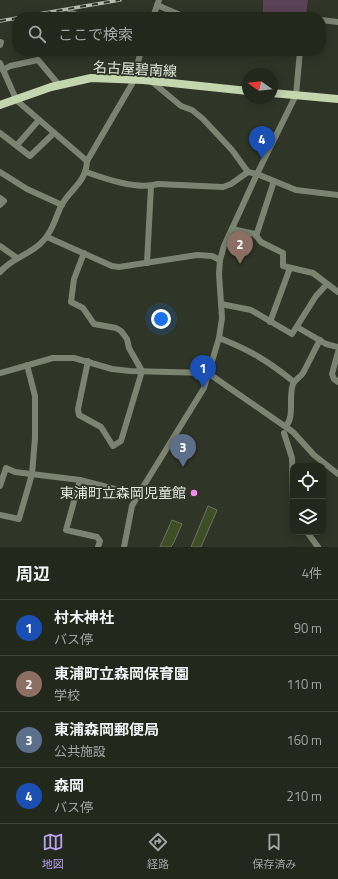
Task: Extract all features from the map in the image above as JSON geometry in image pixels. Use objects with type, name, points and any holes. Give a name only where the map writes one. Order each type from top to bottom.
[{"type":"main road","name":"名古屋碧南線","points":[[0,105],[59,85],[91,78],[132,79],[242,89]]},
{"type":"main road","points":[[278,94],[338,99]]},
{"type":"street","points":[[158,3],[175,12]]},
{"type":"street","points":[[326,21],[338,22]]},
{"type":"street","points":[[0,272],[6,265],[39,245],[47,237],[62,205],[86,172],[87,161],[132,84],[132,79],[139,56]]},
{"type":"street","points":[[124,547],[132,506],[204,388],[219,338],[222,318],[220,304],[220,260],[232,229],[257,174],[296,95],[300,56]]},
{"type":"street","points":[[2,72],[10,66],[38,60],[59,85]]},
{"type":"street","points":[[0,63],[2,72],[16,99],[87,161]]},
{"type":"street","points":[[0,81],[8,81]]},
{"type":"street","points":[[151,81],[180,106],[192,110],[203,119],[232,150],[248,172],[257,174],[296,190],[338,195]]},
{"type":"street","points":[[17,145],[40,120]]},
{"type":"street","points":[[0,133],[30,156],[54,133]]},
{"type":"street","points":[[0,172],[27,189],[62,205]]},
{"type":"street","points":[[86,172],[109,180],[151,186],[158,184],[223,186],[231,184],[248,172]]},
{"type":"street","points":[[256,236],[274,181]]},
{"type":"street","points":[[147,263],[151,186]]},
{"type":"street","points":[[0,198],[4,201],[0,205]]},
{"type":"street","points":[[232,229],[250,232],[261,242],[283,253],[284,266],[313,272],[338,292]]},
{"type":"street","points":[[47,237],[112,266],[119,267],[197,255],[212,256],[220,260]]},
{"type":"street","points":[[0,246],[17,258]]},
{"type":"street","points":[[84,253],[74,279],[71,302],[83,308],[94,324],[116,328],[121,332],[127,339],[129,348],[142,371],[121,441],[113,446],[101,427],[79,416],[78,409],[88,361]]},
{"type":"street","points":[[270,322],[290,268]]},
{"type":"street","points":[[220,304],[250,310],[292,334],[316,296],[328,284]]},
{"type":"street","points":[[297,327],[326,344],[338,347]]},
{"type":"street","points":[[219,338],[247,349],[267,361],[294,382]]},
{"type":"street","points":[[293,499],[291,449],[285,430],[289,422],[290,395],[294,382],[302,375],[320,340]]},
{"type":"street","points":[[338,352],[332,374],[338,382]]},
{"type":"street","points":[[0,373],[53,358],[74,358],[112,369],[142,371],[148,373],[208,373],[285,430],[338,474]]},
{"type":"street","points":[[0,515],[19,519],[32,474],[35,438],[35,396],[27,365]]},
{"type":"street","points":[[0,486],[1,477],[6,468],[15,472],[80,480],[138,495]]},
{"type":"street","points":[[80,480],[66,530],[97,537],[100,541],[98,547]]},
{"type":"street","points":[[309,535],[317,547]]},
{"type":"shaded area","points":[[263,0],[308,0],[306,12],[263,12]]},
{"type":"building","points":[[208,506],[217,510],[201,547],[191,547]]},
{"type":"building","points":[[172,520],[182,524],[171,547],[160,547]]},
{"type":"railway","points":[[50,12],[120,0]]},
{"type":"railway","points":[[0,21],[12,19]]},
{"type":"place","name":"森岡","points":[[262,159]]},
{"type":"place","name":"東浦町立森岡保育園","points":[[240,264]]},
{"type":"place","name":"村木神社","points":[[203,388]]},
{"type":"place","name":"東浦森岡郵便局","points":[[183,467]]},
{"type":"place","name":"東浦町立森岡児童館","points":[[194,493]]}]
